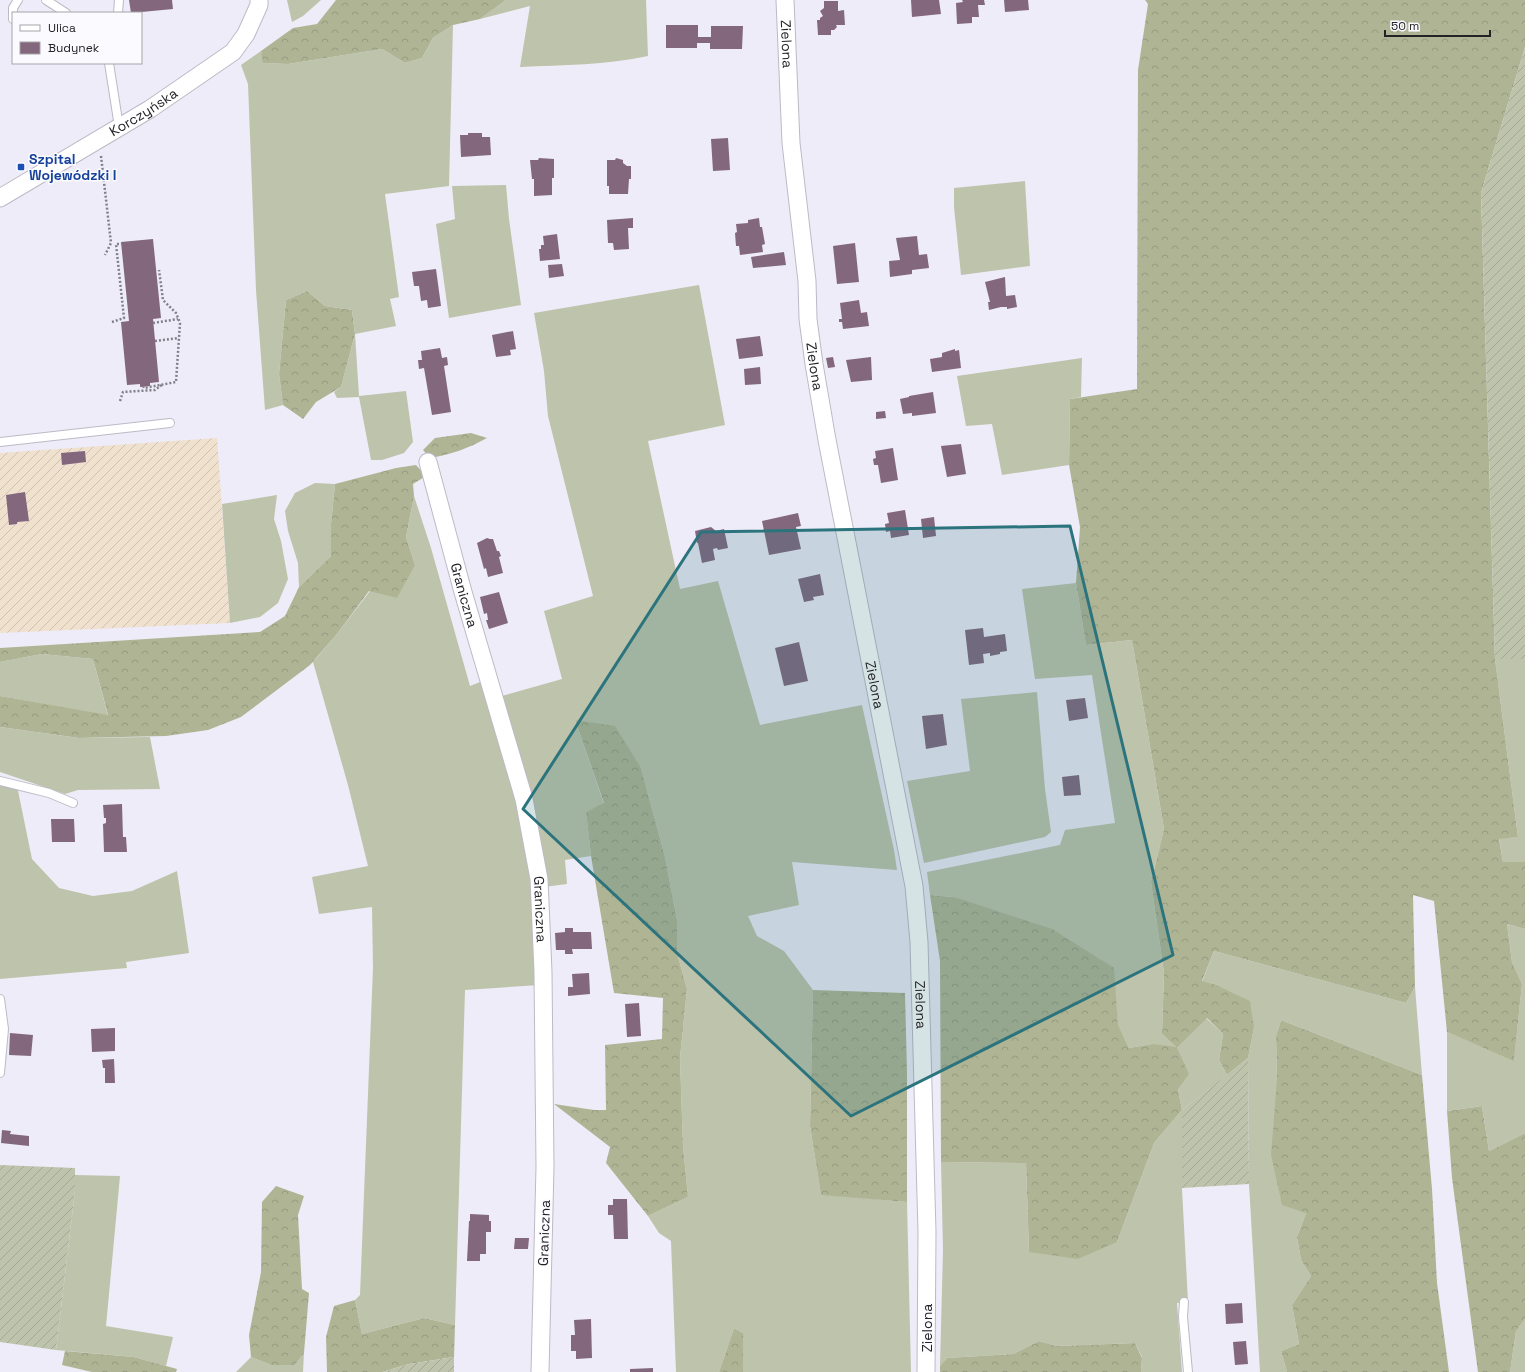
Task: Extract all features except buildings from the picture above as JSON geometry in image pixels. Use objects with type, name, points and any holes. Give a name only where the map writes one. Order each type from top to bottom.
[{"type":"street","name":"Korczyńska","points":[[0,198],[150,109],[233,52],[246,34],[259,5],[259,0]]},
{"type":"street","name":"Zielona","points":[[785,0],[790,143],[807,281],[808,319],[814,364],[830,457],[914,886],[919,942],[927,1232],[926,1372]]},
{"type":"street","name":"Graniczna","points":[[428,462],[463,592],[524,799],[538,879],[543,972],[545,1167],[540,1372]]},
{"type":"lane","points":[[13,12],[13,8],[18,0]]},
{"type":"lane","points":[[46,0],[64,12]]},
{"type":"lane","points":[[118,12],[119,0]]},
{"type":"lane","points":[[109,64],[119,127]]},
{"type":"lane","points":[[0,442],[170,423]]},
{"type":"lane","points":[[0,781],[49,793],[73,803]]},
{"type":"lane","points":[[0,999],[4,1029],[0,1073]]},
{"type":"lane","points":[[1184,1302],[1188,1372]]},
{"type":"path","points":[[100,139],[111,242],[105,255]]},
{"type":"path","points":[[112,322],[124,318],[116,244],[121,244]]},
{"type":"path","points":[[143,386],[144,388],[176,382],[180,323],[176,313],[162,300],[159,270]]},
{"type":"path","points":[[153,323],[178,319]]},
{"type":"path","points":[[155,341],[179,338]]},
{"type":"path","points":[[120,401],[123,392],[155,390],[165,383]]},
{"type":"highlighted area","points":[[1070,526],[1173,955],[851,1116],[523,809],[701,532]]},
{"type":"shaded area","points":[[217,438],[230,623],[0,633],[0,453]]},
{"type":"green space","points":[[287,0],[321,0],[303,16],[292,22]]},
{"type":"green space","points":[[336,0],[506,0],[480,19],[453,25],[433,38],[422,58],[405,63],[382,49],[288,64],[263,63],[261,51],[293,28],[317,24]]},
{"type":"green space","points":[[506,0],[646,0],[648,56],[600,63],[520,67],[530,6],[480,19]]},
{"type":"green space","points":[[1145,0],[1525,0],[1525,47],[1481,193],[1495,659],[1518,837],[1499,839],[1503,862],[1525,862],[1525,929],[1507,924],[1512,962],[1522,984],[1514,1061],[1447,1032],[1434,901],[1413,895],[1415,987],[1406,1003],[1214,951],[1202,981],[1216,985],[1250,1001],[1254,1028],[1248,1058],[1227,1075],[1219,1060],[1223,1034],[1207,1018],[1177,1048],[1189,1074],[1178,1089],[1182,1110],[1154,1143],[1117,1242],[1078,1259],[1029,1252],[1026,1163],[941,1162],[940,961],[930,895],[954,897],[1052,929],[1114,968],[1118,1025],[1129,1048],[1152,1044],[1176,1047],[1162,1034],[1164,973],[1151,882],[1164,829],[1132,640],[1086,645],[1076,583],[1080,527],[1069,465],[1070,399],[1137,389],[1138,70],[1148,4]]},
{"type":"green space","points":[[453,25],[449,186],[385,194],[399,297],[390,299],[396,326],[355,334],[352,310],[325,306],[307,291],[286,300],[279,374],[283,405],[265,410],[256,290],[248,84],[241,65],[261,51],[264,63],[288,64],[382,49],[405,63],[422,58],[433,38]]},
{"type":"green space","points":[[1525,47],[1525,659],[1495,659],[1481,193]]},
{"type":"green space","points":[[1025,181],[1030,266],[961,275],[954,207],[954,188]]},
{"type":"green space","points":[[506,185],[509,219],[521,305],[449,318],[436,224],[455,219],[452,186]]},
{"type":"green space","points":[[699,285],[725,425],[648,441],[680,589],[718,581],[760,725],[862,705],[894,850],[897,870],[792,862],[799,905],[748,916],[757,936],[784,951],[813,990],[810,1126],[821,1194],[907,1202],[911,1372],[743,1372],[743,1333],[734,1328],[719,1372],[676,1372],[671,1241],[659,1233],[648,1216],[688,1197],[683,1146],[680,1058],[687,989],[677,953],[677,920],[665,857],[641,768],[575,720],[604,804],[586,812],[591,856],[565,860],[567,884],[544,887],[498,697],[562,679],[544,611],[593,596],[548,416],[544,371],[534,313]]},
{"type":"green space","points":[[307,291],[325,306],[352,310],[355,334],[341,387],[316,402],[303,419],[283,405],[279,374],[286,300]]},
{"type":"green space","points":[[355,334],[359,396],[406,391],[413,442],[404,453],[382,460],[371,460],[359,397],[337,398],[334,392],[341,387]]},
{"type":"green space","points":[[1082,358],[1081,397],[1070,399],[1069,465],[1002,475],[992,424],[966,426],[957,376]]},
{"type":"green space","points":[[471,433],[487,438],[459,451],[430,458],[423,450],[435,438]]},
{"type":"green space","points":[[416,465],[426,476],[413,484],[414,496],[406,537],[415,565],[397,598],[369,591],[337,634],[310,665],[241,717],[208,730],[166,736],[79,738],[0,727],[0,696],[108,715],[93,659],[42,654],[0,662],[0,648],[260,632],[285,616],[299,587],[331,556],[331,524],[335,484],[396,468]]},
{"type":"green space","points":[[315,483],[335,484],[331,524],[331,556],[299,587],[298,563],[288,531],[285,511],[295,493]]},
{"type":"green space","points":[[277,495],[274,519],[281,541],[288,579],[278,603],[260,617],[230,623],[222,504]]},
{"type":"green space","points":[[414,496],[431,548],[470,686],[485,680],[523,823],[534,889],[539,985],[465,990],[455,1325],[424,1318],[362,1334],[355,1300],[360,1295],[373,968],[372,907],[319,914],[312,877],[368,866],[348,785],[313,662],[370,591],[415,565],[406,537]]},
{"type":"green space","points":[[1076,583],[1086,645],[1132,640],[1164,829],[1151,882],[1164,973],[1162,1034],[1177,1048],[1206,1018],[1223,1034],[1219,1060],[1227,1075],[1182,1110],[1178,1089],[1152,1044],[1129,1048],[1118,1026],[1113,968],[954,897],[930,895],[927,872],[1060,845],[1065,830],[1115,823],[1092,675],[1035,679],[1022,589]]},
{"type":"green space","points":[[42,654],[93,659],[108,716],[0,696],[0,662]]},
{"type":"green space","points":[[1495,659],[1525,659],[1525,862],[1503,862],[1499,838],[1518,837]]},
{"type":"green space","points":[[1037,692],[1045,789],[1051,832],[1045,837],[924,863],[907,781],[970,771],[961,699]]},
{"type":"green space","points":[[575,720],[615,726],[641,768],[665,857],[677,920],[677,953],[687,989],[680,1058],[683,1146],[688,1197],[648,1216],[606,1163],[610,1147],[554,1104],[594,1110],[606,1110],[605,1045],[662,1039],[663,998],[614,993],[591,856],[586,812],[604,803]]},
{"type":"green space","points":[[0,727],[79,738],[150,737],[160,789],[78,790],[65,794],[0,772]]},
{"type":"green space","points":[[0,783],[17,786],[32,859],[59,888],[93,896],[132,891],[177,871],[189,953],[126,962],[127,968],[0,979]]},
{"type":"green space","points":[[1507,924],[1525,929],[1525,1133],[1489,1151],[1482,1106],[1447,1111],[1447,1032],[1514,1060],[1522,984],[1512,962]]},
{"type":"green space","points":[[1214,951],[1406,1003],[1415,987],[1422,1075],[1281,1020],[1276,1036],[1277,1079],[1306,1213],[1297,1237],[1301,1260],[1311,1276],[1292,1305],[1299,1344],[1281,1351],[1287,1372],[1260,1372],[1249,1184],[1248,1058],[1254,1028],[1202,982]]},
{"type":"green space","points":[[813,990],[905,993],[907,1072],[907,1202],[821,1195],[810,1126]]},
{"type":"green space","points":[[1281,1020],[1422,1075],[1432,1189],[1437,1283],[1449,1372],[1287,1372],[1281,1351],[1299,1344],[1292,1305],[1311,1276],[1301,1260],[1297,1237],[1306,1213],[1282,1205],[1271,1155],[1277,1079],[1276,1036]]},
{"type":"green space","points":[[1248,1058],[1249,1184],[1182,1188],[1182,1110]]},
{"type":"green space","points":[[1482,1106],[1489,1151],[1525,1133],[1525,1319],[1516,1331],[1510,1372],[1478,1372],[1452,1178],[1447,1111]]},
{"type":"green space","points":[[1182,1110],[1182,1189],[1188,1302],[1177,1303],[1182,1372],[1141,1372],[1142,1357],[1135,1343],[1057,1346],[1039,1341],[1013,1354],[947,1358],[940,1366],[943,1250],[941,1162],[1026,1163],[1029,1252],[1117,1242],[1154,1143]]},
{"type":"green space","points":[[0,1165],[75,1168],[75,1191],[56,1350],[0,1342]]},
{"type":"green space","points":[[75,1175],[120,1176],[106,1326],[173,1337],[166,1366],[134,1357],[56,1350],[75,1191]]},
{"type":"green space","points":[[276,1186],[304,1196],[298,1215],[302,1289],[309,1293],[304,1353],[295,1365],[271,1365],[251,1357],[249,1335],[261,1272],[262,1202]]},
{"type":"green space","points":[[355,1300],[362,1334],[424,1318],[455,1325],[454,1357],[409,1364],[382,1372],[327,1372],[326,1337],[334,1306]]},
{"type":"green space","points":[[1525,1319],[1525,1372],[1510,1372],[1516,1331]]},
{"type":"green space","points":[[734,1328],[743,1333],[743,1372],[719,1372]]},
{"type":"green space","points":[[1039,1341],[1057,1346],[1135,1343],[1142,1358],[1141,1372],[940,1372],[940,1366],[947,1358],[1013,1354]]},
{"type":"green space","points":[[65,1351],[134,1357],[177,1369],[176,1372],[92,1372],[62,1365]]},
{"type":"green space","points":[[304,1353],[303,1372],[236,1372],[251,1357],[271,1365],[295,1365]]},
{"type":"green space","points":[[454,1357],[454,1372],[382,1372],[409,1364]]},
{"type":"place","name":"Szpital Wojewódzki I","points":[[21,167]]}]
